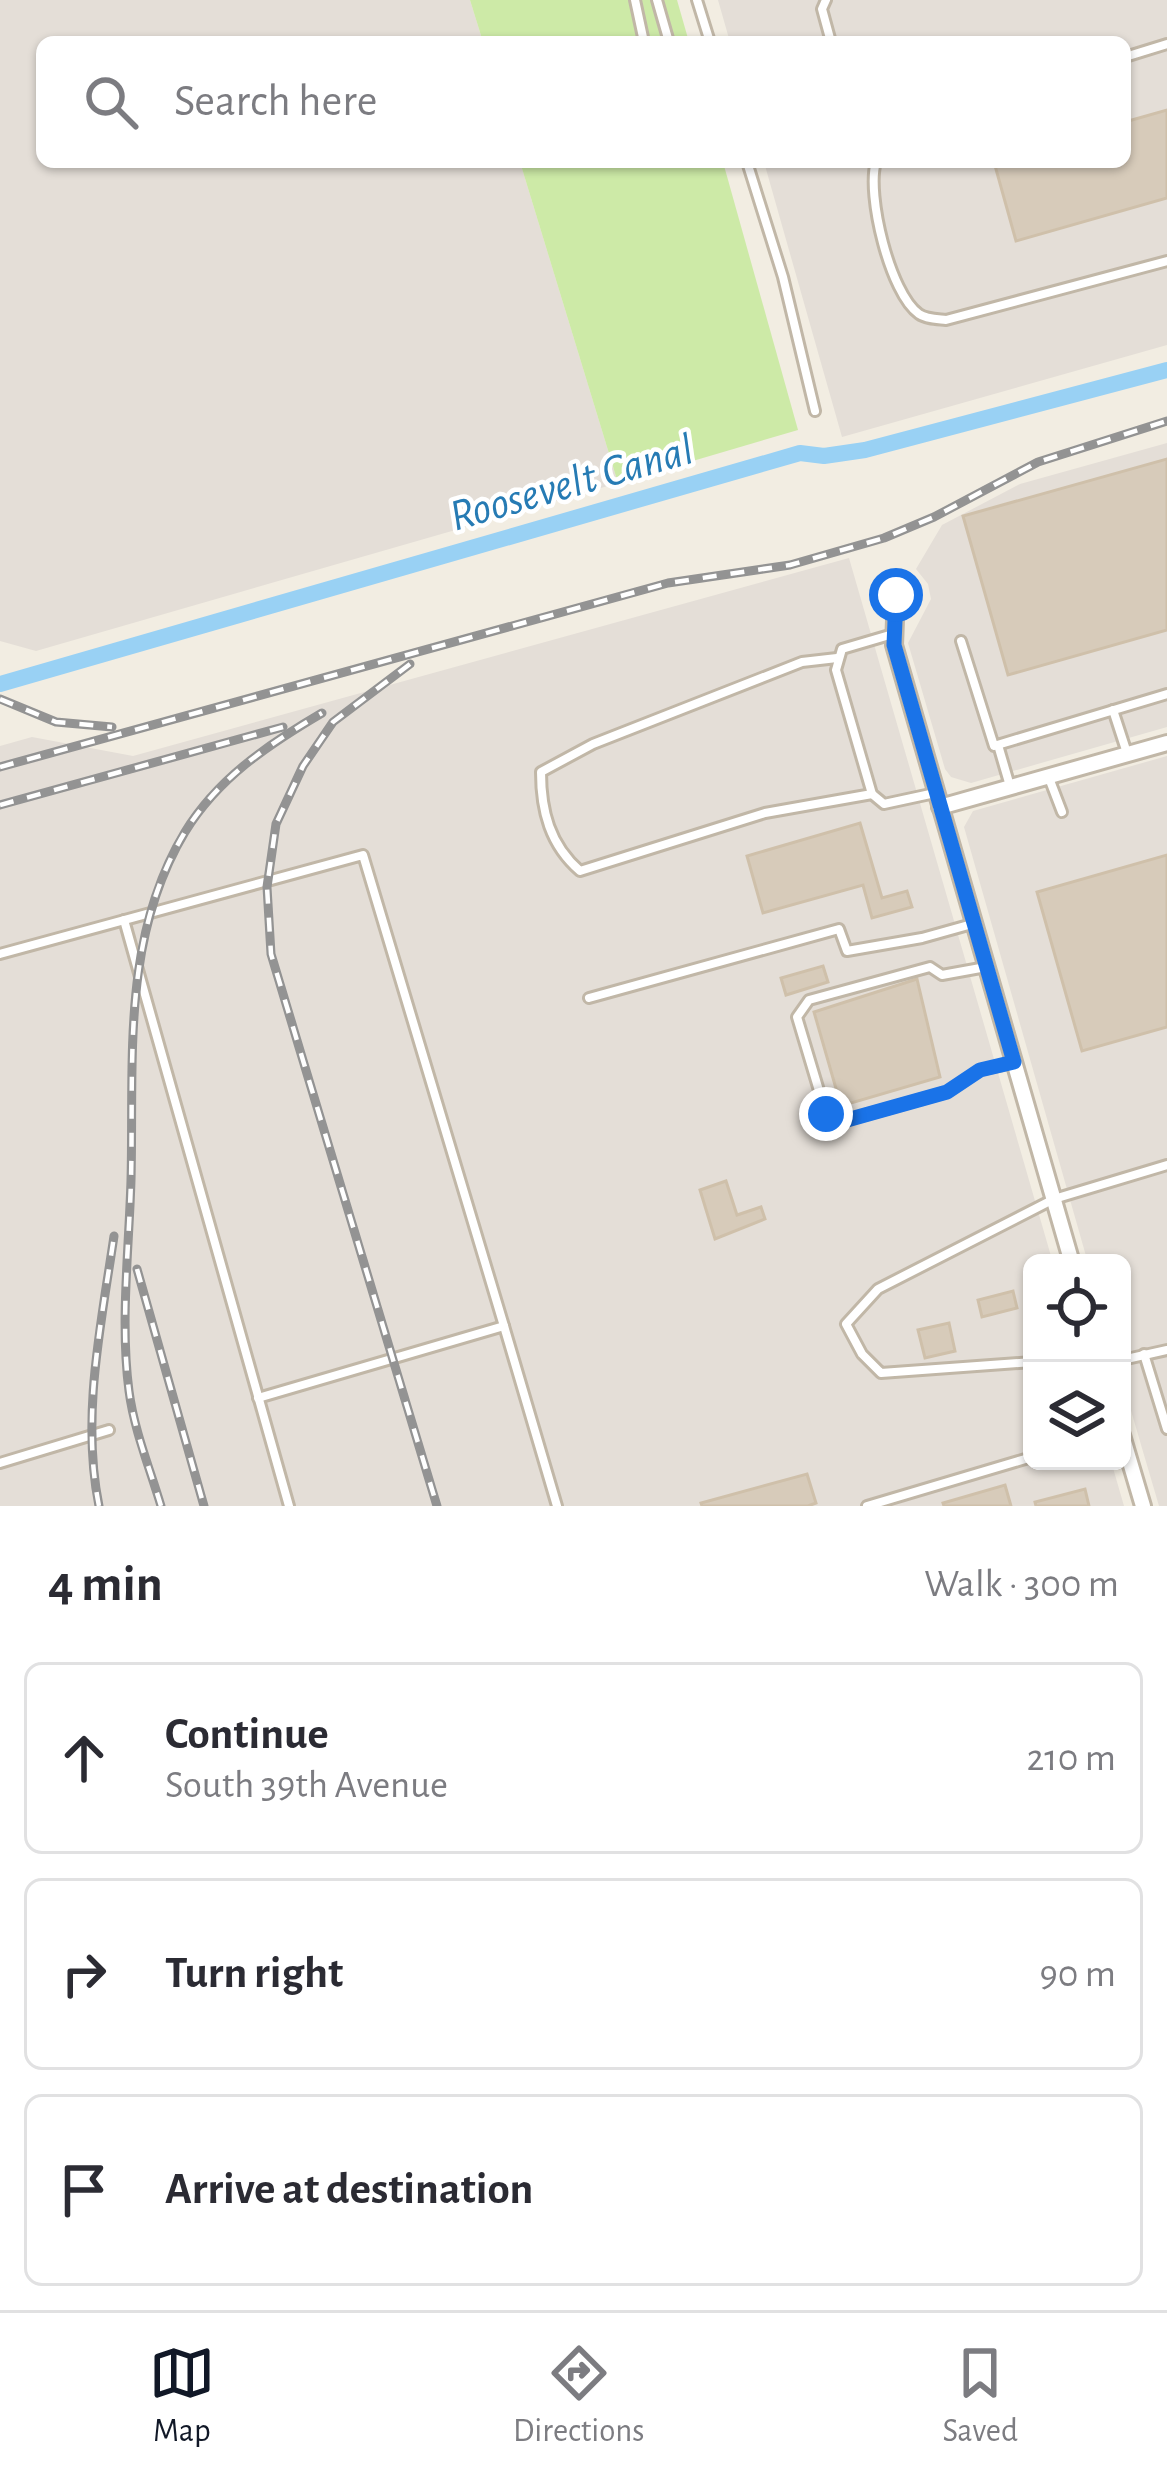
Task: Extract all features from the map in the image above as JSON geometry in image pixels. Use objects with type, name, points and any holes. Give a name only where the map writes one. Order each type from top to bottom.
[{"type":"street","points":[[896,595],[894,645],[1069,1254]]},
{"type":"street","points":[[938,800],[1010,787],[1167,743]]},
{"type":"street","points":[[1131,1467],[1142,1506]]},
{"type":"lane","points":[[635,0],[643,36]]},
{"type":"lane","points":[[657,0],[667,36]]},
{"type":"lane","points":[[697,0],[708,36]]},
{"type":"lane","points":[[826,0],[822,10],[829,36]]},
{"type":"lane","points":[[1131,55],[1167,44]]},
{"type":"lane","points":[[749,168],[783,277],[815,411]]},
{"type":"lane","points":[[869,168],[888,254],[906,300],[922,317],[946,320],[1167,261]]},
{"type":"lane","points":[[872,177],[874,168]]},
{"type":"lane","points":[[895,634],[842,650],[836,670],[872,794],[884,804],[938,800]]},
{"type":"lane","points":[[961,641],[994,746],[1167,694]]},
{"type":"lane","points":[[837,658],[802,662],[593,743],[541,772],[541,795],[558,853],[580,871],[765,813],[872,794]]},
{"type":"lane","points":[[1113,710],[1127,754]]},
{"type":"lane","points":[[998,745],[1010,787]]},
{"type":"lane","points":[[1049,776],[1063,812]]},
{"type":"lane","points":[[0,955],[363,854],[557,1506]]},
{"type":"lane","points":[[124,920],[289,1506]]},
{"type":"lane","points":[[589,998],[839,928],[847,951],[974,923]]},
{"type":"lane","points":[[986,967],[942,975],[930,967],[809,1000],[797,1017],[826,1114],[838,1119],[947,1092],[980,1070],[1014,1062]]},
{"type":"lane","points":[[1023,1363],[881,1373],[862,1354],[846,1324],[878,1289],[1054,1199],[1167,1165]]},
{"type":"lane","points":[[258,1398],[504,1326]]},
{"type":"lane","points":[[1131,1358],[1167,1350]]},
{"type":"lane","points":[[1144,1354],[1167,1430]]},
{"type":"lane","points":[[0,1463],[109,1430]]},
{"type":"lane","points":[[867,1506],[1023,1460]]},
{"type":"shaded area","points":[[0,0],[470,0],[481,36],[36,36],[36,168],[522,168],[618,483],[36,651],[0,641]]},
{"type":"shaded area","points":[[718,0],[1167,0],[1167,345],[842,437],[766,168],[1131,168],[1131,36],[728,36]]},
{"type":"shaded area","points":[[1167,443],[1167,727],[971,783],[951,777],[908,643],[931,599],[928,584],[916,569],[942,525],[1020,484]]},
{"type":"shaded area","points":[[849,558],[1050,1254],[1023,1254],[1023,1470],[1114,1470],[1124,1506],[0,1506],[0,746],[32,737],[133,756]]},
{"type":"shaded area","points":[[1167,756],[1167,1506],[1159,1506],[1131,1411],[1131,1254],[1085,1254],[964,827],[973,811]]},
{"type":"green space","points":[[470,0],[677,0],[687,36],[481,36]]},
{"type":"green space","points":[[522,168],[725,168],[798,430],[618,483]]},
{"type":"building","points":[[1167,110],[1167,198],[1016,241],[996,168],[1131,168],[1131,120]]},
{"type":"building","points":[[1167,459],[1167,630],[1008,675],[963,516]]},
{"type":"building","points":[[860,823],[882,898],[907,891],[912,907],[872,918],[863,885],[763,913],[747,856]]},
{"type":"building","points":[[1167,855],[1167,1027],[1082,1051],[1037,892]]},
{"type":"building","points":[[823,966],[828,982],[786,995],[781,978]]},
{"type":"building","points":[[917,979],[940,1077],[841,1106],[814,1012]]},
{"type":"building","points":[[726,1181],[737,1215],[761,1207],[765,1219],[715,1239],[700,1190]]},
{"type":"building","points":[[1013,1291],[1017,1308],[982,1317],[978,1300]]},
{"type":"building","points":[[949,1323],[955,1351],[925,1358],[918,1330]]},
{"type":"building","points":[[807,1474],[816,1503],[808,1506],[701,1503]]},
{"type":"building","points":[[1005,1485],[1011,1506],[943,1503]]},
{"type":"building","points":[[1085,1489],[1089,1506],[1036,1506],[1035,1502]]},
{"type":"waterway","name":"Roosevelt Canal","points":[[0,684],[800,453],[824,456],[865,450],[1167,370]]},
{"type":"railway","points":[[0,767],[668,583],[790,565],[884,538],[1038,462],[1167,421]]},
{"type":"railway","points":[[410,664],[333,722],[303,766],[276,824],[267,887],[271,954],[437,1506]]},
{"type":"railway","points":[[0,699],[56,722],[112,727]]},
{"type":"railway","points":[[161,1506],[131,1406],[125,1339],[133,1046],[141,958],[164,873],[198,813],[246,764],[322,713]]},
{"type":"railway","points":[[0,805],[283,727]]},
{"type":"railway","points":[[99,1506],[92,1405],[114,1236]]},
{"type":"railway","points":[[137,1269],[204,1506]]},
{"type":"route","points":[[826,1114],[847,1120],[947,1092],[980,1070],[1014,1062],[894,645],[896,595]]}]
